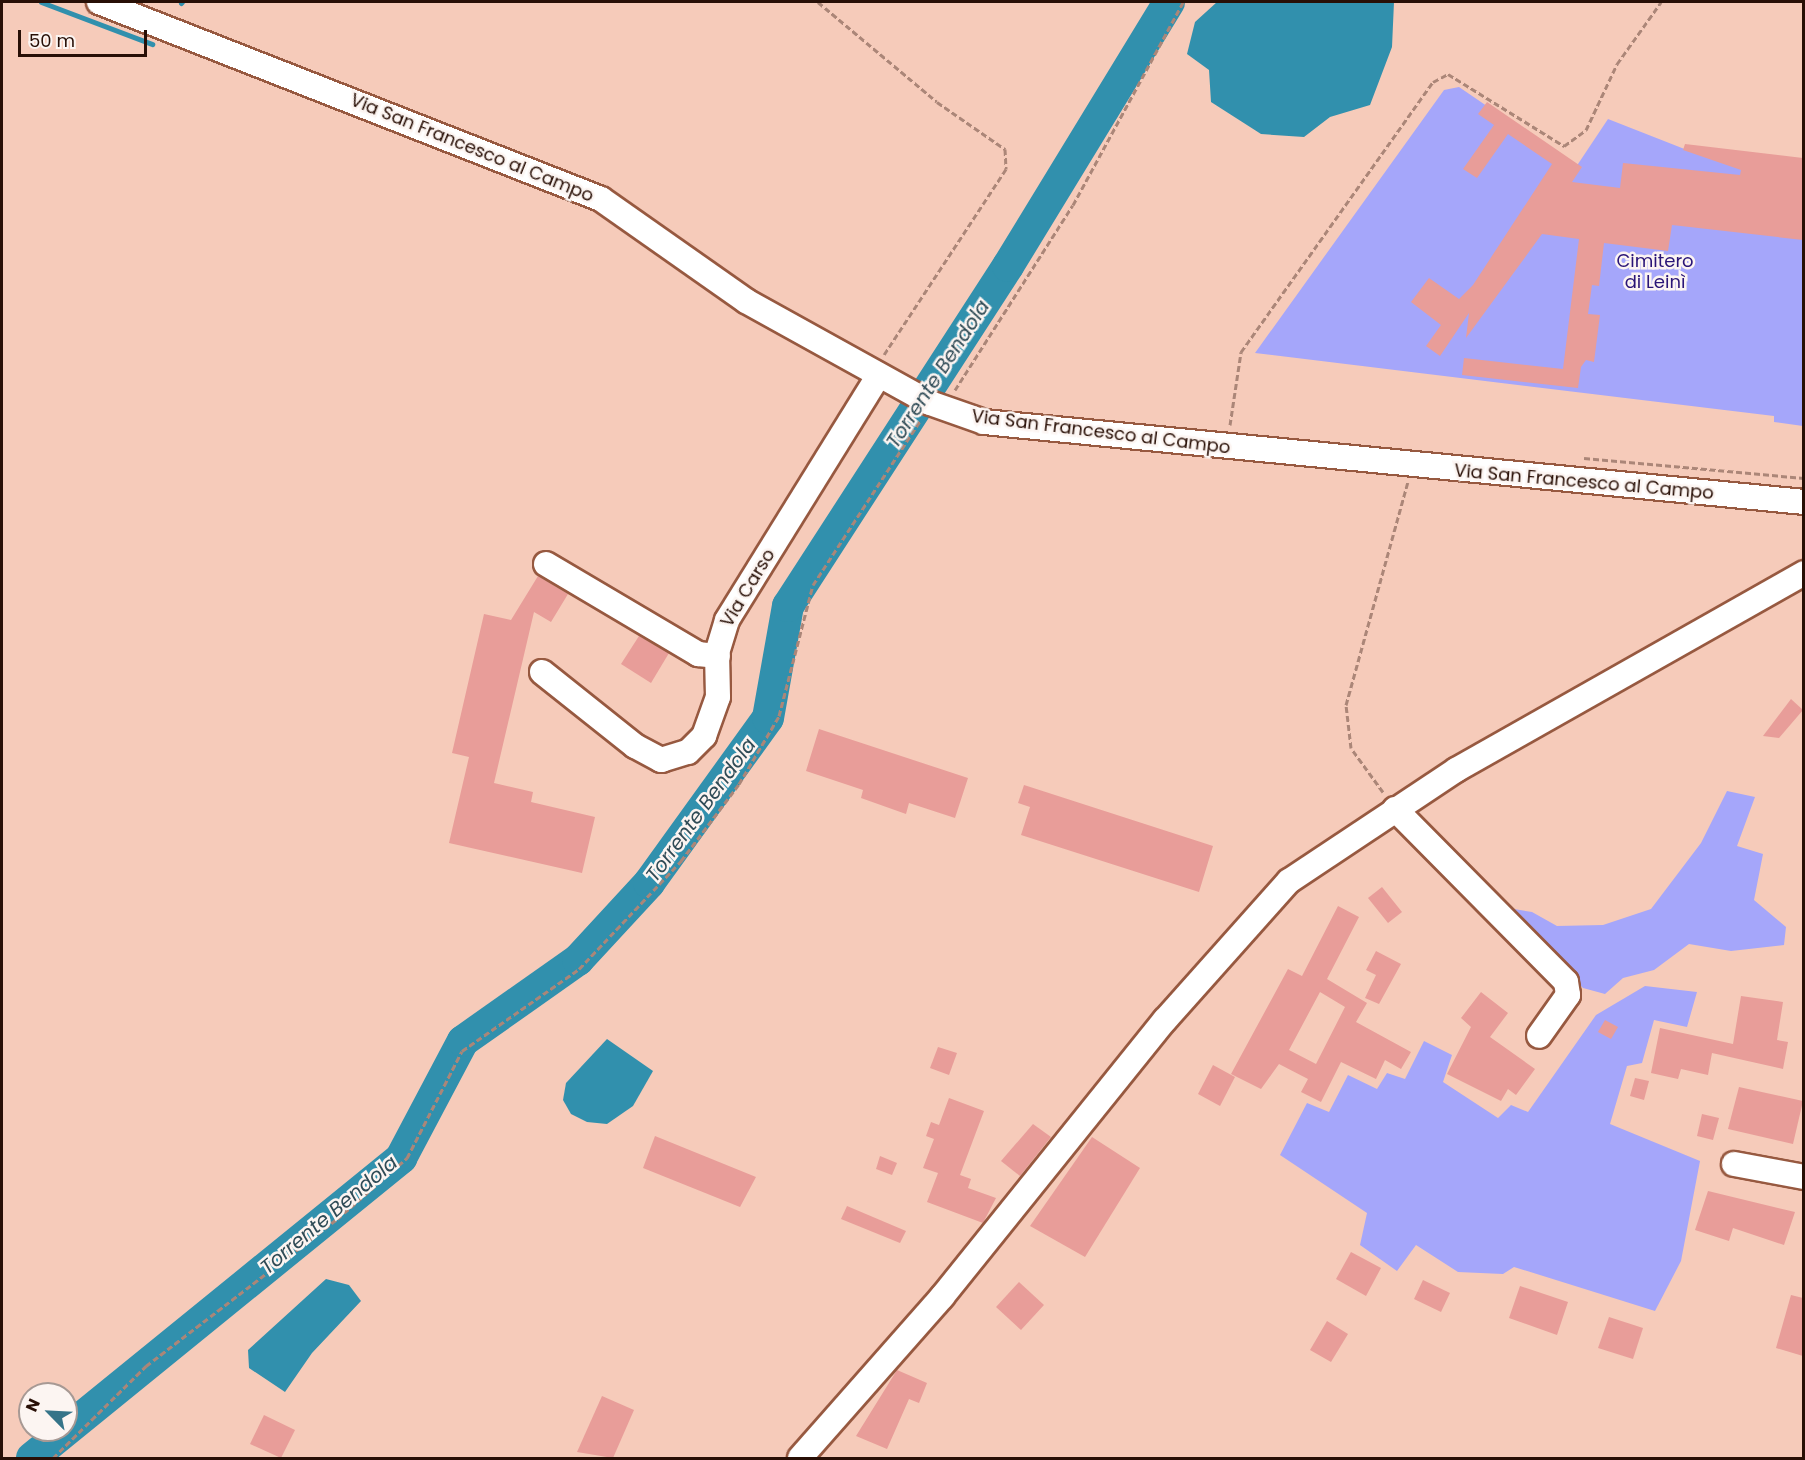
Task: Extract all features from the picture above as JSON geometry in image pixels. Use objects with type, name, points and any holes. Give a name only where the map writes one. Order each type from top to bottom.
[{"type":"street","name":"Via San Francesco al Campo","points":[[99,2],[601,199],[746,301],[877,374],[984,422],[1413,466],[1803,502]]},
{"type":"street","name":"Via Carso","points":[[542,672],[615,734],[662,760],[688,752],[704,736],[718,697],[718,657],[727,620],[877,374]]},
{"type":"street","points":[[546,564],[698,654],[718,657]]},
{"type":"street","points":[[800,1458],[942,1297],[1236,936],[1289,880],[1395,809],[1803,573]]},
{"type":"street","points":[[1395,809],[1566,982],[1569,995],[1539,1036]]},
{"type":"street","points":[[1734,1164],[1803,1178]]},
{"type":"path","points":[[818,2],[937,102],[1005,149],[1006,170],[877,374]]},
{"type":"path","points":[[53,1458],[146,1366],[338,1219],[407,1158],[462,1051],[579,969],[681,861],[739,784],[779,716],[813,585],[903,455],[935,401],[1072,205],[1184,2]]},
{"type":"path","points":[[1230,431],[1241,352],[1433,82],[1448,74],[1564,146],[1586,129],[1617,64],[1661,2]]},
{"type":"path","points":[[1395,809],[1351,748],[1346,705],[1413,466]]},
{"type":"green space","name":"Cimitero di Leinì","points":[[1459,87],[1576,167],[1608,119],[1687,150],[1803,163],[1803,426],[1774,422],[1774,416],[1255,353],[1444,90]]},
{"type":"green space","points":[[1727,791],[1755,797],[1737,846],[1763,854],[1754,900],[1786,927],[1784,945],[1731,951],[1689,944],[1654,970],[1623,978],[1605,994],[1583,988],[1508,908],[1532,912],[1557,926],[1603,925],[1651,909],[1701,843]]},
{"type":"green space","points":[[1645,986],[1697,992],[1687,1027],[1654,1020],[1642,1063],[1627,1066],[1610,1124],[1700,1161],[1681,1261],[1655,1311],[1514,1267],[1503,1274],[1458,1272],[1416,1245],[1397,1271],[1360,1245],[1367,1213],[1280,1155],[1307,1103],[1329,1112],[1348,1075],[1377,1089],[1387,1073],[1405,1079],[1424,1041],[1452,1055],[1443,1082],[1498,1118],[1511,1105],[1528,1112],[1596,1015]]},
{"type":"shaded area","points":[[1217,2],[1394,2],[1392,47],[1370,105],[1330,117],[1304,137],[1261,134],[1211,102],[1209,70],[1187,54],[1195,22]]},
{"type":"shaded area","points":[[607,1039],[653,1071],[633,1106],[607,1124],[587,1122],[571,1114],[563,1100],[566,1083]]},
{"type":"shaded area","points":[[326,1279],[349,1285],[361,1301],[312,1353],[285,1392],[249,1368],[248,1350]]},
{"type":"building","points":[[1487,102],[1582,167],[1572,182],[1620,188],[1623,163],[1740,175],[1741,170],[1683,150],[1685,144],[1803,158],[1803,240],[1672,225],[1668,251],[1604,243],[1599,286],[1592,285],[1588,314],[1600,315],[1594,362],[1586,360],[1581,367],[1578,388],[1462,375],[1464,358],[1563,369],[1579,239],[1542,234],[1466,338],[1469,313],[1440,356],[1426,346],[1441,325],[1411,302],[1429,278],[1459,299],[1473,285],[1552,164],[1508,134],[1477,178],[1463,169],[1494,125],[1478,114]]},
{"type":"building","points":[[538,576],[568,594],[551,622],[534,612],[494,783],[533,792],[531,802],[595,817],[582,873],[449,843],[469,757],[452,753],[484,614],[511,620]]},
{"type":"building","points":[[639,636],[669,653],[651,683],[621,664]]},
{"type":"building","points":[[1791,699],[1803,710],[1779,738],[1763,736]]},
{"type":"building","points":[[819,729],[968,778],[955,818],[909,803],[906,814],[861,798],[863,790],[806,771]]},
{"type":"building","points":[[1024,785],[1213,846],[1199,892],[1021,835],[1030,807],[1018,803]]},
{"type":"building","points":[[1382,887],[1402,912],[1388,923],[1368,898]]},
{"type":"building","points":[[1338,906],[1359,917],[1327,979],[1367,1003],[1356,1022],[1411,1052],[1401,1069],[1385,1060],[1376,1079],[1341,1062],[1321,1102],[1301,1092],[1308,1079],[1279,1064],[1261,1089],[1231,1074],[1288,969],[1302,976]],"holes":[[[1320,992],[1345,1007],[1316,1064],[1289,1050]]]},
{"type":"building","points":[[1376,951],[1401,964],[1379,1004],[1365,998],[1376,975],[1366,970]]},
{"type":"building","points":[[1481,992],[1508,1013],[1490,1037],[1535,1069],[1516,1095],[1508,1089],[1501,1101],[1447,1074],[1471,1027],[1461,1018]]},
{"type":"building","points":[[1741,996],[1783,1002],[1777,1040],[1788,1042],[1783,1069],[1712,1053],[1708,1075],[1681,1069],[1678,1079],[1651,1073],[1660,1028],[1733,1044]]},
{"type":"building","points":[[1605,1020],[1618,1027],[1611,1039],[1598,1032]]},
{"type":"building","points":[[938,1047],[957,1053],[949,1075],[930,1068]]},
{"type":"building","points":[[1213,1065],[1235,1077],[1220,1106],[1198,1094]]},
{"type":"building","points":[[1635,1078],[1649,1081],[1644,1100],[1630,1096]]},
{"type":"building","points":[[1739,1087],[1803,1101],[1793,1144],[1728,1129]]},
{"type":"building","points":[[949,1098],[984,1111],[960,1175],[971,1179],[968,1188],[996,1198],[983,1223],[927,1202],[938,1173],[923,1168],[934,1139],[926,1136],[931,1122],[939,1125]]},
{"type":"building","points":[[1702,1114],[1719,1118],[1713,1140],[1697,1136]]},
{"type":"building","points":[[1033,1124],[1051,1137],[1020,1176],[1001,1161]]},
{"type":"building","points":[[655,1136],[756,1177],[740,1207],[643,1168]]},
{"type":"building","points":[[1092,1137],[1140,1168],[1085,1257],[1030,1226]]},
{"type":"building","points":[[880,1156],[897,1163],[892,1175],[876,1169]]},
{"type":"building","points":[[1708,1191],[1795,1212],[1784,1245],[1733,1228],[1729,1241],[1695,1230]]},
{"type":"building","points":[[847,1206],[906,1231],[900,1243],[841,1219]]},
{"type":"building","points":[[1351,1252],[1381,1268],[1366,1296],[1336,1279]]},
{"type":"building","points":[[1423,1280],[1450,1293],[1441,1312],[1414,1299]]},
{"type":"building","points":[[1019,1282],[1044,1305],[1021,1330],[996,1307]]},
{"type":"building","points":[[1520,1286],[1568,1302],[1557,1335],[1509,1318]]},
{"type":"building","points":[[1791,1295],[1803,1298],[1803,1356],[1776,1348]]},
{"type":"building","points":[[1609,1317],[1643,1328],[1633,1359],[1598,1348]]},
{"type":"building","points":[[1327,1321],[1348,1334],[1331,1362],[1310,1350]]},
{"type":"building","points":[[897,1370],[927,1383],[919,1403],[909,1399],[887,1449],[856,1436]]},
{"type":"building","points":[[602,1396],[634,1410],[613,1458],[577,1452]]},
{"type":"building","points":[[264,1415],[295,1430],[281,1458],[250,1444]]},
{"type":"waterway","points":[[41,2],[152,44]]},
{"type":"waterway","name":"Torrente Bendola","points":[[32,1458],[401,1158],[463,1041],[578,960],[649,883],[768,718],[788,606],[1008,266],[1169,2]]}]
